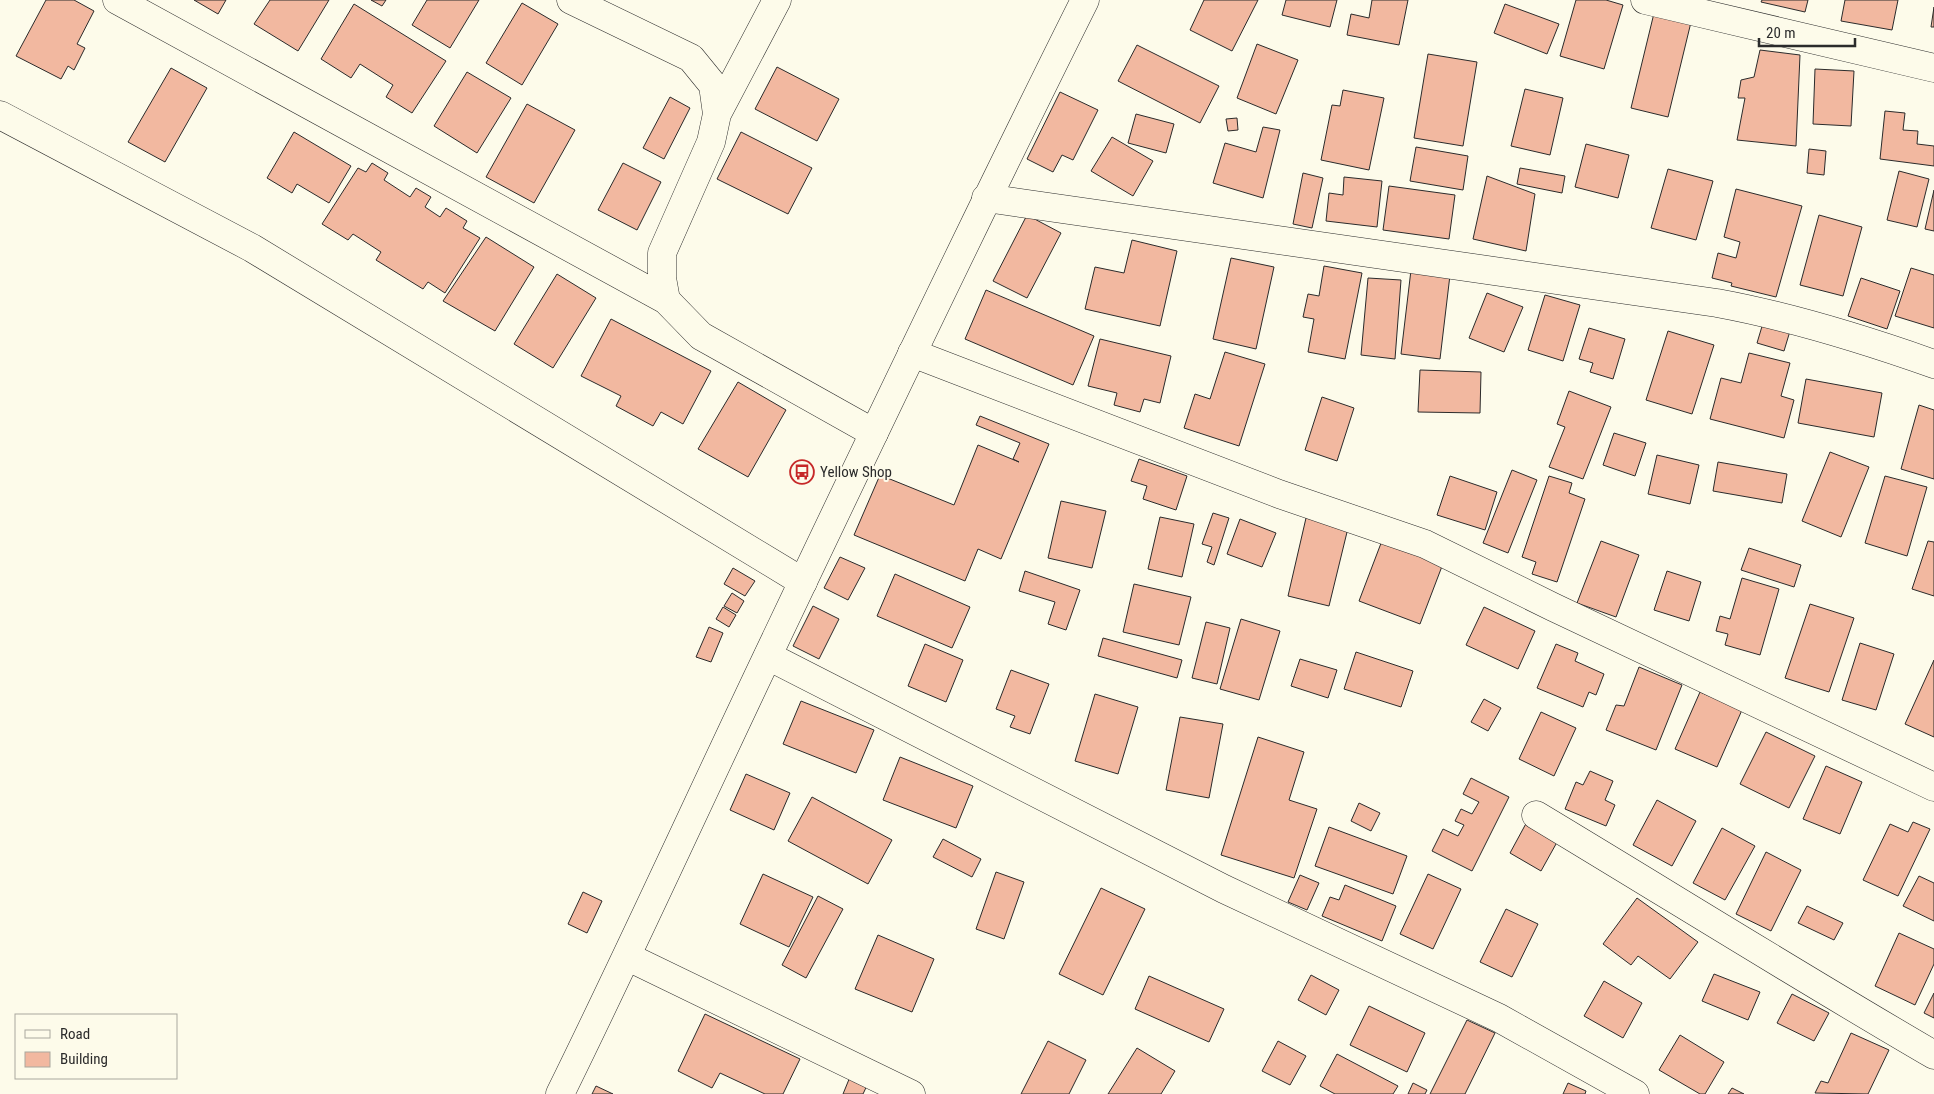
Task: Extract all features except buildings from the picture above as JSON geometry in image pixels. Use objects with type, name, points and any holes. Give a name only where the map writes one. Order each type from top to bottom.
[{"type":"street","points":[[117,0],[666,300],[701,336],[874,433]]},
{"type":"street","points":[[571,0],[691,58],[713,85],[717,114]]},
{"type":"street","points":[[666,300],[662,278],[662,253],[711,142],[717,114],[777,0]]},
{"type":"street","points":[[560,1094],[628,957],[768,656],[986,198],[1085,0]]},
{"type":"street","points":[[1645,0],[1934,68]]},
{"type":"street","points":[[0,115],[252,248],[803,582]]},
{"type":"street","points":[[986,198],[1717,303],[1806,325],[1934,364]]},
{"type":"street","points":[[912,353],[1279,494],[1425,544],[1553,607],[1934,787]]},
{"type":"street","points":[[768,656],[1224,889],[1499,1018],[1635,1094]]},
{"type":"street","points":[[1536,815],[1832,996],[1934,1055]]},
{"type":"street","points":[[628,957],[911,1094]]},
{"type":"place","name":"Yellow Shop","points":[[802,472]]}]
